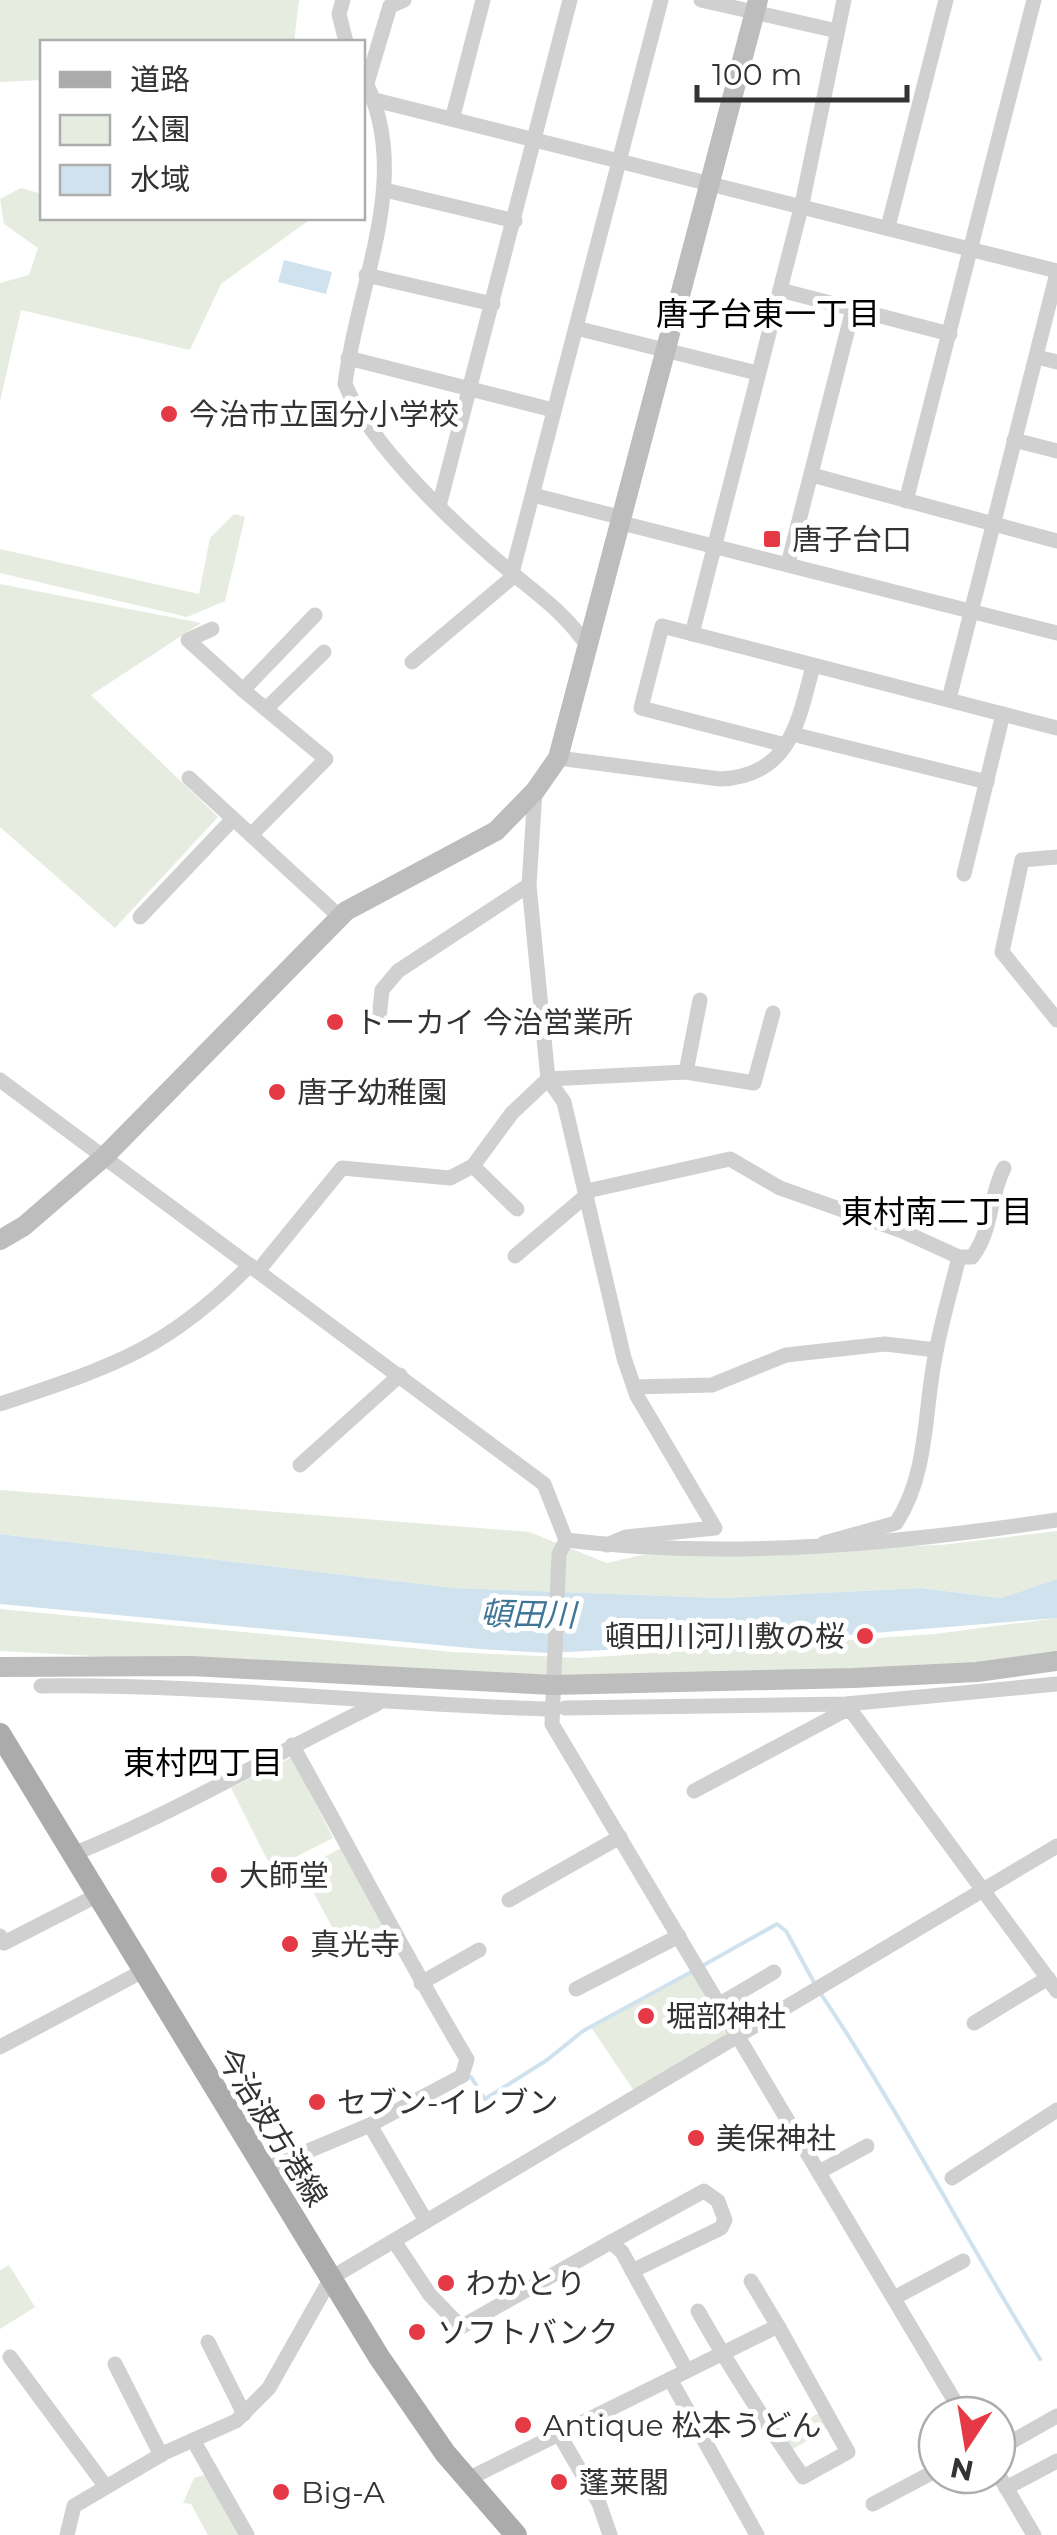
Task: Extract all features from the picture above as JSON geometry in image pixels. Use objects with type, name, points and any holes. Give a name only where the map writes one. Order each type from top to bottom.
[{"type":"main road","name":"今治波方港線","points":[[0,1734],[416,2412],[467,2480],[516,2535]]},
{"type":"street","points":[[343,0],[339,14],[346,40]]},
{"type":"street","points":[[404,0],[390,6],[365,78],[375,100],[387,149],[385,190],[344,384],[352,402],[439,506],[514,574],[555,604],[588,647]]},
{"type":"street","points":[[454,116],[482,0]]},
{"type":"street","points":[[439,506],[570,0]]},
{"type":"street","points":[[412,662],[514,574],[661,0]]},
{"type":"street","points":[[701,0],[756,8],[837,31]]},
{"type":"street","points":[[692,634],[802,204],[844,0]]},
{"type":"street","points":[[888,227],[946,0]]},
{"type":"street","points":[[906,501],[1034,0]]},
{"type":"street","points":[[0,1240],[24,1226],[104,1157],[340,916],[496,831],[535,791],[558,758],[756,8]]},
{"type":"street","points":[[375,100],[454,116],[1057,272],[949,700]]},
{"type":"street","points":[[385,190],[514,222]]},
{"type":"street","points":[[366,275],[493,304]]},
{"type":"street","points":[[780,290],[950,334]]},
{"type":"street","points":[[788,564],[853,309]]},
{"type":"street","points":[[576,328],[757,373]]},
{"type":"street","points":[[1037,357],[1057,362]]},
{"type":"street","points":[[348,358],[553,410]]},
{"type":"street","points":[[1014,440],[1057,451]]},
{"type":"street","points":[[812,475],[1057,541]]},
{"type":"street","points":[[533,496],[1057,633]]},
{"type":"street","points":[[242,690],[315,615]]},
{"type":"street","points":[[987,782],[641,708],[662,626],[1057,728]]},
{"type":"street","points":[[212,628],[188,640],[326,759],[251,835]]},
{"type":"street","points":[[266,709],[324,652]]},
{"type":"street","points":[[558,758],[734,779],[764,771],[789,740],[813,666]]},
{"type":"street","points":[[964,874],[1004,714]]},
{"type":"street","points":[[189,778],[340,916]]},
{"type":"street","points":[[535,791],[529,885],[548,1079],[564,1102],[634,1387],[715,1528],[626,1537],[607,1545]]},
{"type":"street","points":[[140,917],[233,819]]},
{"type":"street","points":[[1057,857],[1022,860],[1002,952],[1057,1020]]},
{"type":"street","points":[[379,1019],[382,990],[398,972],[529,885]]},
{"type":"street","points":[[686,1072],[700,1000]]},
{"type":"street","points":[[0,1404],[120,1364],[208,1308],[254,1268],[342,1168],[450,1178],[473,1166],[512,1113],[548,1079],[686,1072],[754,1083],[773,1013]]},
{"type":"street","points":[[0,1080],[544,1484],[563,1547],[552,1724],[952,2395]]},
{"type":"street","points":[[516,1256],[588,1193],[730,1159],[780,1188],[902,1231],[959,1258],[972,1257],[983,1243],[994,1188],[1004,1168]]},
{"type":"street","points":[[473,1166],[517,1209]]},
{"type":"street","points":[[824,1543],[896,1523],[908,1504],[918,1476],[936,1350],[959,1258]]},
{"type":"street","points":[[634,1387],[712,1386],[786,1355],[885,1344],[936,1350]]},
{"type":"street","points":[[300,1464],[400,1375]]},
{"type":"street","points":[[563,1547],[607,1545],[632,1550],[892,1540],[1057,1520]]},
{"type":"street","points":[[0,1667],[191,1666],[552,1677],[853,1678],[977,1672],[1057,1661]]},
{"type":"street","points":[[565,1708],[807,1705],[1057,1684]]},
{"type":"street","points":[[41,1686],[124,1685],[378,1703],[545,1709]]},
{"type":"street","points":[[72,1855],[221,1788],[292,1745],[378,1703]]},
{"type":"street","points":[[807,1705],[852,1712],[1052,1985],[974,2023]]},
{"type":"street","points":[[694,1791],[844,1711]]},
{"type":"street","points":[[264,2170],[370,2126],[462,2076],[467,2059],[421,1983],[292,1745]]},
{"type":"street","points":[[509,1900],[620,1837]]},
{"type":"street","points":[[67,2535],[66,2524],[74,2506],[161,2455],[244,2414],[269,2388],[331,2278],[1057,1846]]},
{"type":"street","points":[[0,1936],[4,1943],[96,1896]]},
{"type":"street","points":[[576,1989],[679,1936]]},
{"type":"street","points":[[421,1983],[478,1950]]},
{"type":"street","points":[[0,2047],[143,1971]]},
{"type":"street","points":[[720,2004],[774,1972]]},
{"type":"street","points":[[952,2178],[1057,2110]]},
{"type":"street","points":[[370,2126],[426,2221]]},
{"type":"street","points":[[820,2172],[867,2146]]},
{"type":"street","points":[[394,2241],[430,2296],[461,2327],[704,2192],[718,2202],[725,2220],[721,2228],[632,2272]]},
{"type":"street","points":[[612,2242],[687,2371]]},
{"type":"street","points":[[894,2298],[963,2261]]},
{"type":"street","points":[[698,2311],[803,2477],[848,2452],[751,2281]]},
{"type":"street","points":[[467,2480],[778,2326]]},
{"type":"street","points":[[208,2342],[244,2414]]},
{"type":"street","points":[[10,2357],[106,2488]]},
{"type":"street","points":[[114,2364],[161,2455]]},
{"type":"street","points":[[670,2380],[757,2535]]},
{"type":"street","points":[[1017,2439],[1057,2416]]},
{"type":"street","points":[[559,2434],[600,2502],[610,2535]]},
{"type":"street","points":[[193,2440],[247,2535]]},
{"type":"street","points":[[1017,2482],[1057,2461]]},
{"type":"street","points":[[872,2504],[917,2480]]},
{"type":"street","points":[[1010,2495],[1034,2535]]},
{"type":"green space","points":[[0,0],[299,0],[294,40],[40,40],[40,80],[0,82]]},
{"type":"green space","points":[[21,188],[40,193],[40,220],[309,220],[221,284],[190,350],[21,310],[0,401],[0,283],[29,275],[38,248],[4,224],[0,199]]},
{"type":"green space","points":[[234,514],[245,517],[225,601],[187,617],[0,573],[0,549],[199,594],[210,538]]},
{"type":"green space","points":[[0,584],[201,623],[91,695],[218,817],[115,928],[0,827]]},
{"type":"green space","points":[[0,1490],[529,1532],[607,1563],[642,1555],[941,1545],[1057,1531],[1057,1579],[1001,1598],[921,1588],[722,1598],[454,1588],[0,1534]]},
{"type":"green space","points":[[0,1609],[453,1652],[580,1658],[935,1634],[1057,1618],[1057,1653],[949,1667],[500,1678],[0,1651]]},
{"type":"green space","points":[[292,1757],[333,1838],[272,1869],[231,1788]]},
{"type":"green space","points":[[347,1845],[388,1933],[347,1955],[301,1869]]},
{"type":"green space","points":[[695,1970],[732,2032],[634,2091],[591,2027]]},
{"type":"green space","points":[[9,2265],[35,2307],[0,2329],[0,2270]]},
{"type":"green space","points":[[822,2411],[831,2426],[790,2451],[781,2436]]},
{"type":"green space","points":[[207,2474],[242,2535],[208,2535],[191,2504],[183,2503],[194,2478]]},
{"type":"water","points":[[284,260],[332,272],[326,294],[278,282]]},
{"type":"water","name":"頓田川","points":[[0,1534],[454,1588],[722,1598],[921,1588],[1001,1598],[1057,1579],[1057,1618],[763,1642],[548,1653],[480,1649],[0,1604]]},
{"type":"waterway","points":[[702,1966],[777,1924],[786,1931],[816,1986]]},
{"type":"waterway","points":[[467,2079],[471,2077],[485,2099],[547,2060],[583,2031],[693,1971]]},
{"type":"waterway","points":[[821,1994],[1040,2359]]},
{"type":"place","name":"今治市立国分小学校","points":[[169,414]]},
{"type":"place","name":"唐子台口","points":[[772,539]]},
{"type":"place","name":"トーカイ 今治営業所","points":[[335,1022]]},
{"type":"place","name":"唐子幼稚園","points":[[277,1092]]},
{"type":"place","name":"頓田川河川敷の桜","points":[[865,1636]]},
{"type":"place","name":"大師堂","points":[[219,1875]]},
{"type":"place","name":"真光寺","points":[[290,1944]]},
{"type":"place","name":"堀部神社","points":[[646,2016]]},
{"type":"place","name":"セブン-イレブン","points":[[317,2102]]},
{"type":"place","name":"美保神社","points":[[696,2138]]},
{"type":"place","name":"わかとり","points":[[446,2283]]},
{"type":"place","name":"ソフトバンク","points":[[417,2332]]},
{"type":"place","name":"Antique 松本うどん","points":[[523,2425]]},
{"type":"place","name":"蓬莱閣","points":[[559,2482]]},
{"type":"place","name":"Big-A","points":[[281,2492]]},
{"type":"district","name":"唐子台東一丁目","points":[[768,313]]},
{"type":"district","name":"東村南二丁目","points":[[937,1211]]},
{"type":"district","name":"東村四丁目","points":[[203,1762]]}]
